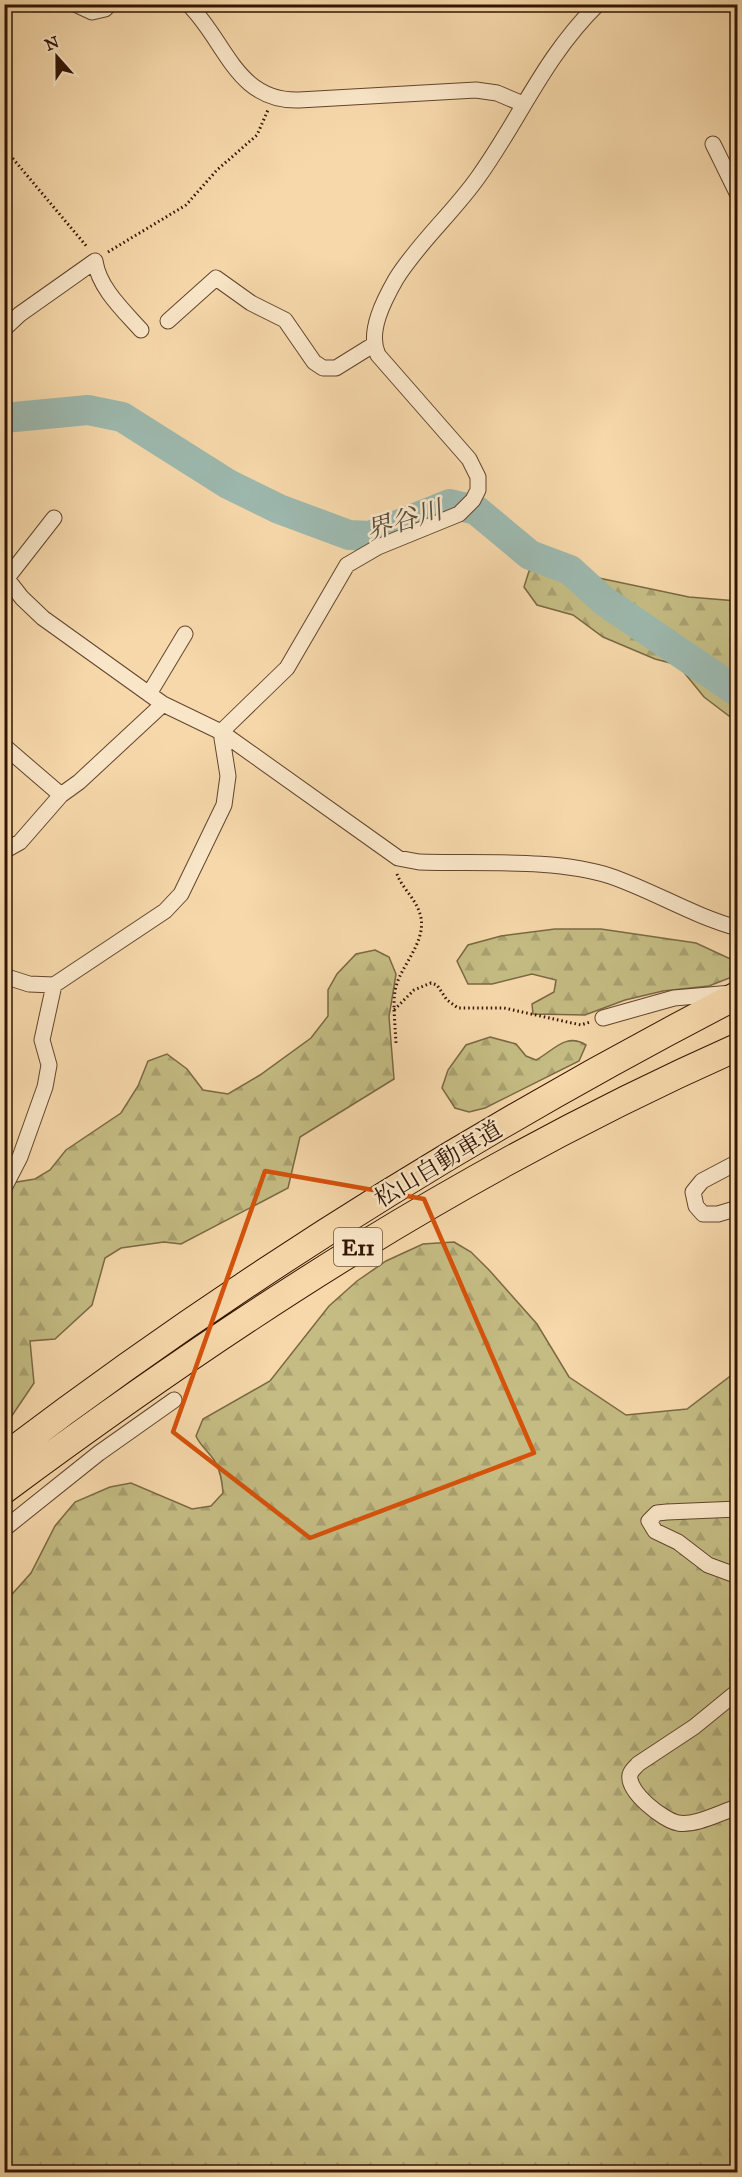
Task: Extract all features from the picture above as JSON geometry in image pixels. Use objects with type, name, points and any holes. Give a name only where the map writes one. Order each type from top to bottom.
[{"type":"highway","name":"松山自動車道","points":[[4,1457],[194,1320],[320,1235],[563,1089],[738,994]]},
{"type":"highway","name":"松山自動車道","points":[[4,1490],[130,1396],[338,1259],[523,1151],[619,1102],[738,1047]]},
{"type":"street","points":[[75,4],[92,12],[105,9],[110,4]]},
{"type":"street","points":[[188,4],[236,70],[256,90],[273,98],[299,100],[476,90],[497,93],[523,104]]},
{"type":"street","points":[[221,732],[287,668],[347,565],[378,547],[459,514],[473,500],[478,490],[478,477],[469,459],[378,355],[373,345],[376,326],[396,280],[479,177],[553,55],[575,27],[598,4]]},
{"type":"street","points":[[713,144],[738,195]]},
{"type":"street","points":[[4,329],[20,314],[95,261],[96,271],[112,297],[141,330]]},
{"type":"street","points":[[168,321],[216,278],[250,303],[285,320],[314,362],[323,368],[336,368],[373,345]]},
{"type":"street","points":[[54,518],[6,579],[43,618],[163,704],[221,732],[398,858],[419,862],[577,868],[610,876],[708,920],[738,928]]},
{"type":"street","points":[[149,694],[185,634]]},
{"type":"street","points":[[4,851],[20,842],[60,795],[79,783],[163,704]]},
{"type":"street","points":[[4,976],[28,984],[54,985],[165,911],[181,894],[224,805],[228,776],[221,732]]},
{"type":"street","points":[[4,747],[60,795]]},
{"type":"street","points":[[4,1188],[20,1157],[45,1087],[49,1065],[42,1040],[54,985]]},
{"type":"street","points":[[603,1018],[674,998],[738,994]]},
{"type":"street","points":[[738,1162],[702,1181],[693,1192],[696,1206],[703,1214],[718,1214],[738,1208]]},
{"type":"street","points":[[4,1529],[99,1453],[174,1400]]},
{"type":"street","points":[[738,1509],[657,1513],[649,1521],[655,1531],[678,1542],[708,1565],[738,1575]]},
{"type":"street","points":[[738,1691],[694,1727],[638,1764],[629,1778],[636,1791],[655,1811],[677,1823],[687,1823],[738,1806]]},
{"type":"path","points":[[4,148],[89,249],[95,261],[186,205],[216,170],[257,135],[273,98]]},
{"type":"path","points":[[396,1043],[395,992],[422,927],[420,912],[400,884],[396,872],[398,858]]},
{"type":"path","points":[[394,1010],[414,990],[430,983],[437,986],[447,1000],[458,1008],[504,1008],[581,1025],[603,1018]]},
{"type":"highlighted area","points":[[265,1171],[424,1199],[534,1453],[310,1538],[173,1432]]},
{"type":"green space","points":[[542,566],[689,597],[737,601],[737,722],[704,697],[678,665],[655,659],[603,637],[573,615],[537,605],[524,587],[529,571]]},
{"type":"green space","points":[[555,929],[601,929],[696,943],[737,962],[737,975],[709,986],[663,991],[625,1000],[585,1015],[533,1014],[532,1004],[554,992],[556,980],[532,974],[492,984],[468,984],[457,961],[468,945],[501,936]]},
{"type":"green space","points":[[375,950],[389,957],[396,974],[389,1017],[394,1079],[300,1137],[288,1188],[181,1244],[164,1242],[121,1248],[105,1258],[92,1305],[55,1339],[30,1341],[34,1383],[5,1426],[5,1184],[35,1179],[50,1170],[66,1150],[121,1113],[138,1086],[148,1061],[167,1054],[187,1069],[203,1090],[228,1094],[260,1075],[311,1038],[328,1016],[328,990],[337,974],[356,954]]},
{"type":"green space","points":[[490,1037],[516,1044],[526,1056],[536,1060],[566,1042],[579,1042],[586,1045],[579,1061],[485,1108],[469,1112],[455,1108],[442,1088],[448,1070],[466,1045]]},
{"type":"green space","points":[[454,1242],[471,1252],[537,1324],[569,1377],[626,1415],[687,1409],[737,1371],[737,2172],[5,2172],[5,1602],[31,1573],[55,1526],[75,1502],[110,1487],[131,1483],[192,1509],[211,1506],[223,1493],[223,1488],[217,1464],[196,1436],[203,1419],[270,1381],[329,1306],[357,1281],[386,1261],[423,1244]]},
{"type":"waterway","name":"界谷川","points":[[4,418],[88,410],[122,417],[228,484],[279,509],[349,535],[370,536],[450,504],[476,510],[530,555],[570,570],[604,601],[738,692]]}]
